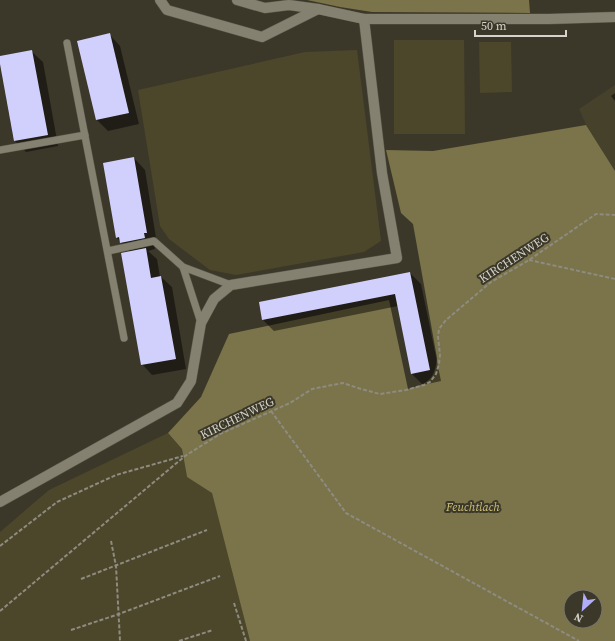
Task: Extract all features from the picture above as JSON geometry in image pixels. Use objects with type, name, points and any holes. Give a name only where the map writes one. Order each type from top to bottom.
[{"type":"street","points":[[160,0],[168,10],[262,37],[318,9]]},
{"type":"street","points":[[237,0],[265,8],[289,6],[318,9],[364,19],[549,19],[615,17]]},
{"type":"street","points":[[0,502],[177,403],[191,381],[201,323],[214,299],[231,285],[397,258],[382,173],[364,19]]},
{"type":"lane","points":[[67,43],[124,338]]},
{"type":"lane","points":[[0,150],[85,135]]},
{"type":"lane","points":[[108,251],[154,241],[183,266],[231,285]]},
{"type":"lane","points":[[183,266],[201,323]]},
{"type":"path","name":"KIRCHENWEG","points":[[185,456],[220,434],[290,403],[312,389],[343,383],[380,394],[406,390],[430,382],[436,374],[440,355],[438,337],[439,329],[446,320],[491,282],[529,260],[596,214],[615,215]]},
{"type":"path","points":[[529,260],[615,279]]},
{"type":"path","points":[[272,411],[346,513],[579,641]]},
{"type":"path","points":[[0,546],[57,502],[116,475],[185,456]]},
{"type":"path","points":[[0,611],[185,456]]},
{"type":"path","points":[[81,579],[207,530]]},
{"type":"path","points":[[111,542],[116,566],[120,641]]},
{"type":"path","points":[[71,630],[119,614],[220,576]]},
{"type":"path","points":[[234,603],[246,641]]},
{"type":"path","points":[[179,641],[213,630]]},
{"type":"shaded area","points":[[394,40],[464,40],[465,134],[394,134]]},
{"type":"shaded area","points":[[479,42],[511,42],[512,92],[480,93]]},
{"type":"shaded area","points":[[357,50],[381,241],[364,252],[236,275],[210,270],[169,239],[160,226],[138,90],[305,52]]},
{"type":"shaded area","points":[[615,85],[615,171],[586,125],[579,109]]},
{"type":"shaded area","points":[[168,433],[182,449],[187,477],[212,492],[250,641],[0,641],[0,532],[49,490]]},
{"type":"green space","points":[[307,0],[529,0],[530,13],[372,12]]},
{"type":"green space","name":"Feuchtlach","points":[[586,125],[615,171],[615,641],[250,641],[212,493],[187,477],[182,449],[168,433],[201,397],[229,334],[389,300],[408,389],[421,385],[429,380],[434,371],[437,358],[413,224],[401,213],[386,150],[433,151]]},
{"type":"building","points":[[110,33],[129,113],[96,120],[77,41]]},
{"type":"building","points":[[32,50],[48,135],[14,141],[0,64],[0,56]]},
{"type":"building","points":[[134,157],[147,233],[144,233],[145,238],[120,243],[119,237],[116,238],[103,163]]},
{"type":"building","points":[[146,248],[151,278],[161,276],[176,359],[141,365],[121,253]]},
{"type":"building","points":[[410,272],[430,370],[411,374],[395,294],[262,320],[259,302]]}]
